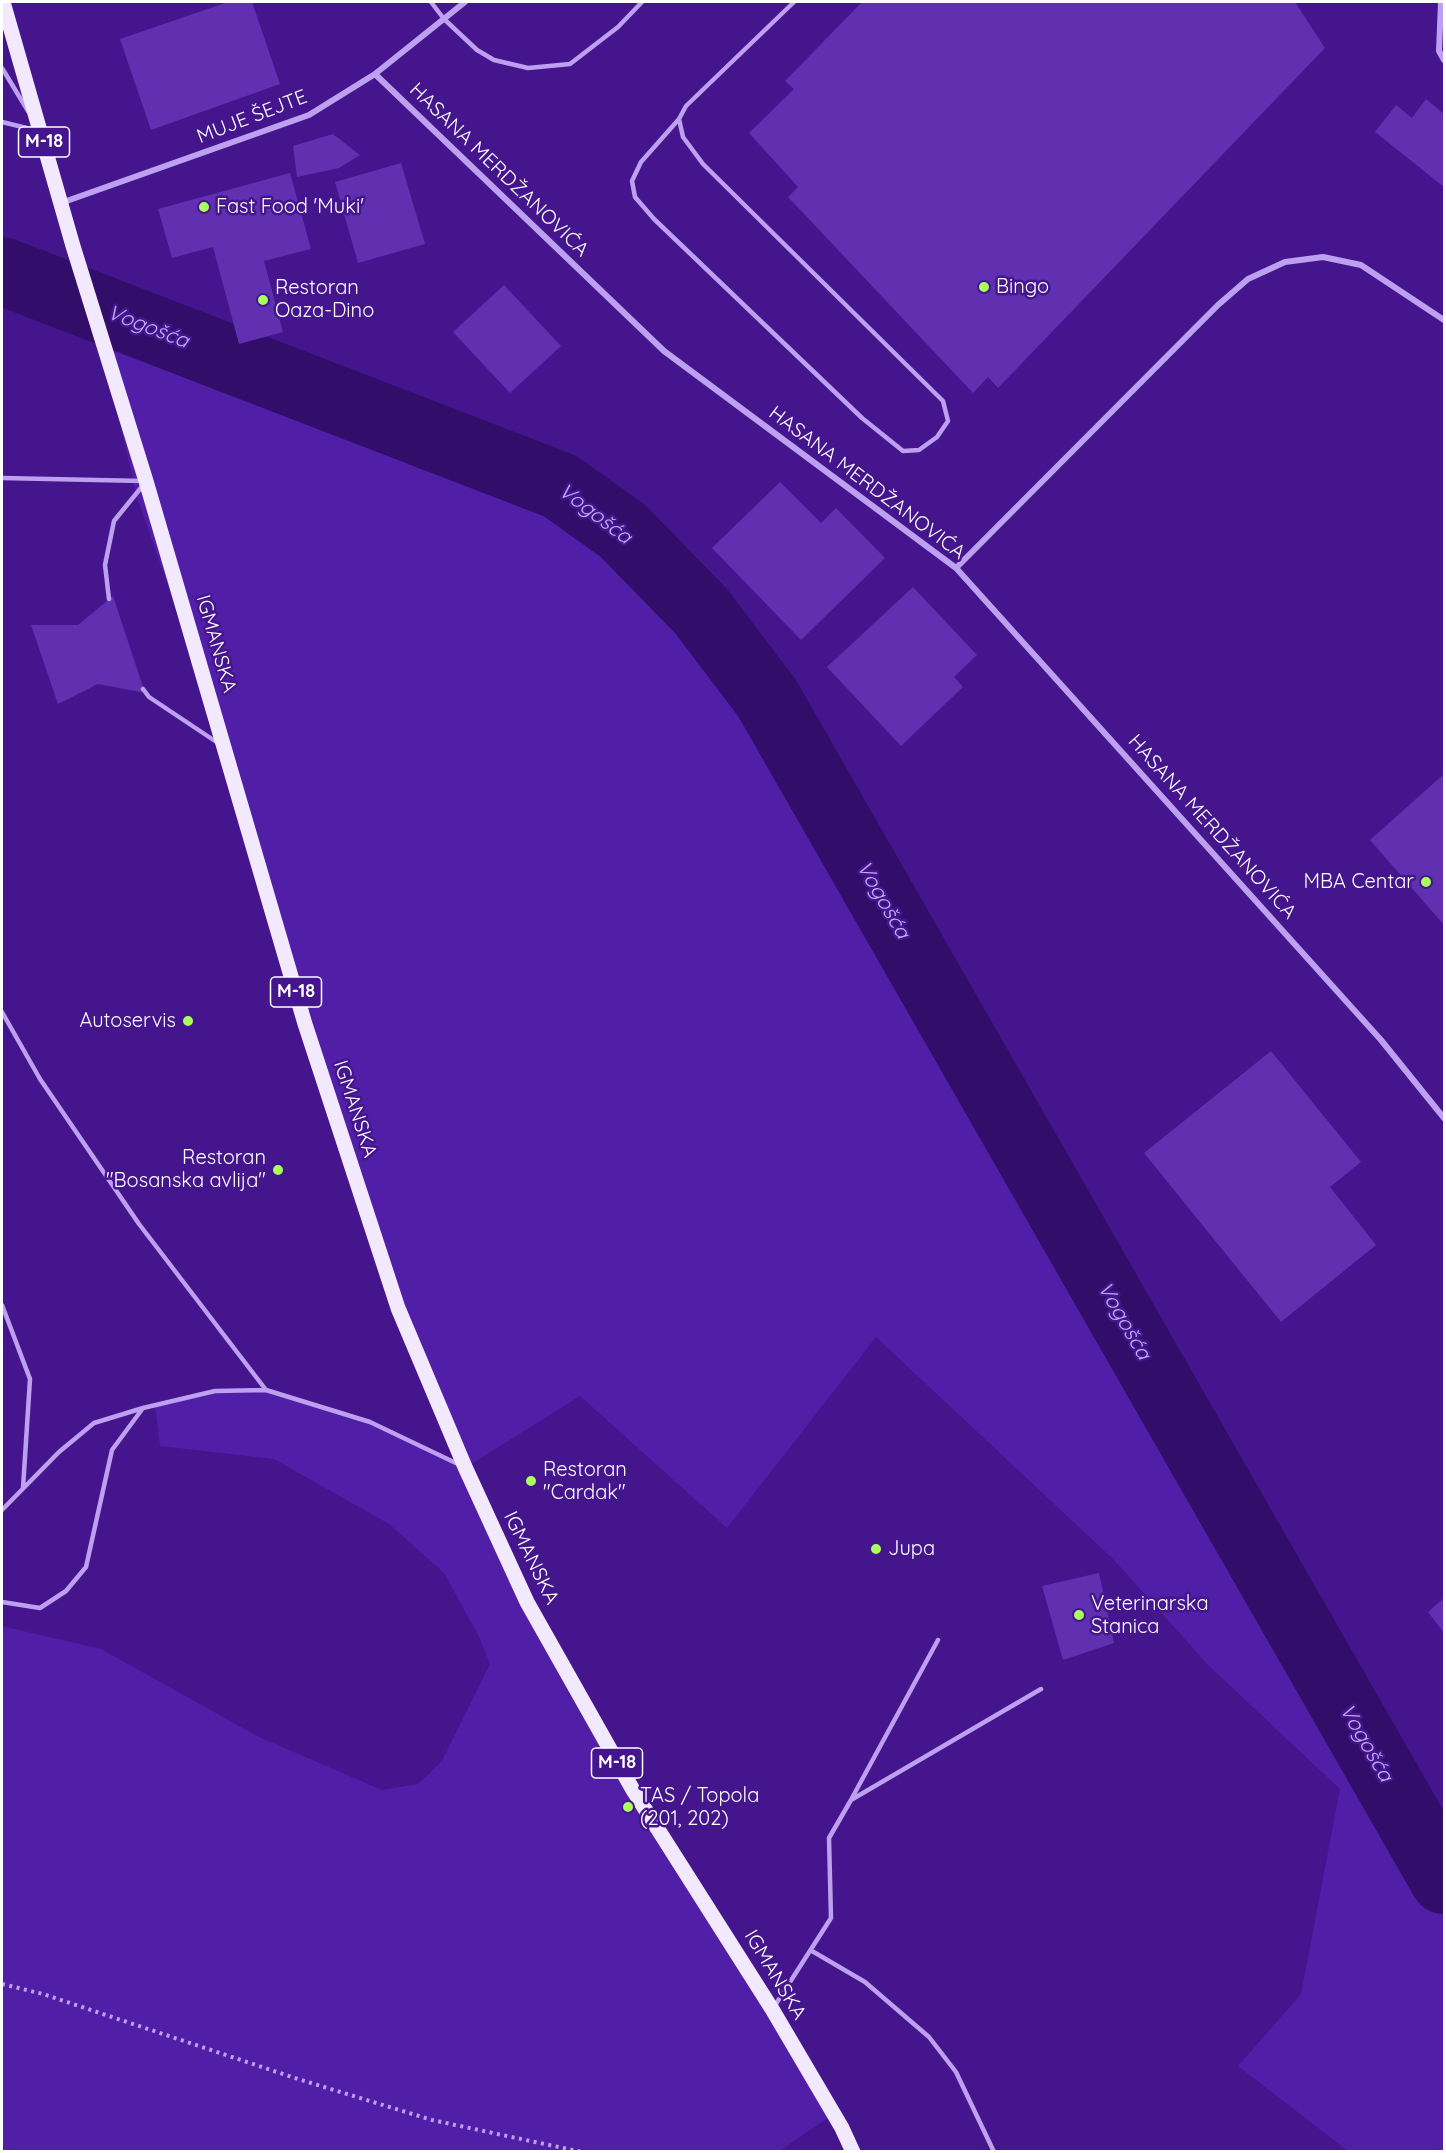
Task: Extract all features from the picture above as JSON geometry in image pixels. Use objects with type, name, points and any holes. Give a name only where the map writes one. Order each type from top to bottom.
[{"type":"main road","name":"IGMANSKA","points":[[3,2],[83,283],[146,482],[305,1024],[398,1308],[465,1467],[527,1602],[604,1740],[772,2009],[842,2128],[853,2151]]},
{"type":"street","name":"MUJE ŠEJTE","points":[[60,204],[309,115],[375,74],[465,2]]},
{"type":"street","points":[[1441,2],[1439,51],[1444,60]]},
{"type":"street","name":"HASANA MERDŽANOVIĆA","points":[[375,74],[664,351],[956,568],[1381,1040],[1444,1118]]},
{"type":"street","points":[[956,568],[1218,305],[1248,279],[1286,262],[1323,257],[1361,265],[1444,320]]},
{"type":"lane","points":[[431,2],[444,19],[472,46],[494,60],[528,69],[556,67],[570,63],[586,54],[642,2]]},
{"type":"lane","points":[[679,120],[682,137],[703,164],[943,401],[948,421],[937,437],[919,450],[903,451],[862,418],[654,219],[635,196],[632,181],[640,162],[679,120],[686,106],[794,2]]},
{"type":"lane","points":[[2,68],[41,131]]},
{"type":"lane","points":[[2,122],[41,131]]},
{"type":"lane","points":[[2,478],[146,482]]},
{"type":"lane","points":[[110,599],[105,565],[114,521],[146,482]]},
{"type":"lane","points":[[143,689],[149,697],[224,747]]},
{"type":"lane","points":[[2,1012],[40,1079],[139,1224],[266,1390]]},
{"type":"lane","points":[[2,1305],[30,1379],[23,1488]]},
{"type":"lane","points":[[2,1510],[94,1423],[143,1408],[215,1391],[266,1390],[370,1422],[465,1467]]},
{"type":"lane","points":[[2,1602],[40,1608],[66,1591],[86,1567],[112,1450],[143,1408]]},
{"type":"lane","points":[[772,2009],[812,1951],[831,1918],[830,1838],[938,1640]]},
{"type":"lane","points":[[851,1800],[1041,1689]]},
{"type":"lane","points":[[812,1951],[865,1982],[929,2037],[956,2072],[994,2151]]},
{"type":"path","points":[[2,1984],[44,1994],[298,2079],[432,2120],[582,2151]]},
{"type":"shaded area","points":[[94,307],[560,486],[623,531],[701,611],[767,698],[1444,1880],[1444,2151],[1348,2151],[1238,2066],[1301,1994],[1340,1789],[1208,1665],[1115,1561],[876,1337],[727,1528],[580,1396],[465,1468],[527,1602],[835,2113],[778,2152],[2,2152],[2,1626],[101,1649],[259,1737],[382,1790],[418,1784],[442,1761],[490,1664],[478,1635],[444,1573],[389,1524],[274,1459],[160,1446],[155,1405],[215,1391],[266,1390],[370,1422],[464,1467],[398,1308],[224,747],[136,494]]},
{"type":"building","points":[[228,2],[252,2],[280,84],[151,130],[120,39]]},
{"type":"building","name":"Bingo","points":[[862,2],[1295,2],[1325,48],[998,388],[988,377],[973,393],[788,197],[798,187],[749,133],[794,89],[785,81]]},
{"type":"building","points":[[1426,99],[1444,114],[1444,187],[1375,132],[1396,105],[1412,118]]},
{"type":"building","points":[[333,134],[360,155],[339,168],[297,177],[293,146]]},
{"type":"building","points":[[401,163],[425,244],[358,263],[335,182]]},
{"type":"building","points":[[290,173],[311,249],[264,261],[283,332],[239,344],[213,247],[172,258],[158,209]]},
{"type":"building","points":[[504,285],[561,346],[510,393],[453,332]]},
{"type":"building","points":[[780,482],[821,523],[836,508],[885,558],[801,640],[712,548]]},
{"type":"building","points":[[913,587],[977,655],[954,677],[963,687],[901,746],[827,667]]},
{"type":"building","points":[[113,596],[145,693],[98,684],[58,704],[31,625],[78,625]]},
{"type":"building","name":"MBA Centar","points":[[1444,774],[1444,925],[1370,840]]},
{"type":"building","points":[[1271,1051],[1361,1162],[1330,1187],[1376,1245],[1281,1322],[1144,1153]]},
{"type":"building","name":"Veterinarska Stanica","points":[[1099,1573],[1114,1643],[1063,1660],[1042,1586]]},
{"type":"building","points":[[1444,1598],[1444,1633],[1428,1612]]},
{"type":"waterway","name":"Vogošća","points":[[2,271],[560,486],[623,531],[701,611],[767,698],[1444,1880]]},
{"type":"place","name":"Fast Food 'Muki'","points":[[204,207]]},
{"type":"place","name":"Bingo","points":[[984,287]]},
{"type":"place","name":"Restoran Oaza-Dino","points":[[263,300]]},
{"type":"place","name":"MBA Centar","points":[[1426,882]]},
{"type":"place","name":"Autoservis","points":[[188,1021]]},
{"type":"place","name":"Restoran \"Bosanska avlija\"","points":[[278,1170]]},
{"type":"place","name":"Restoran \"Cardak\"","points":[[531,1481]]},
{"type":"place","name":"Jupa","points":[[876,1549]]},
{"type":"place","name":"Veterinarska Stanica","points":[[1079,1615]]},
{"type":"place","name":"TAS / Topola (201, 202)","points":[[628,1807]]}]
